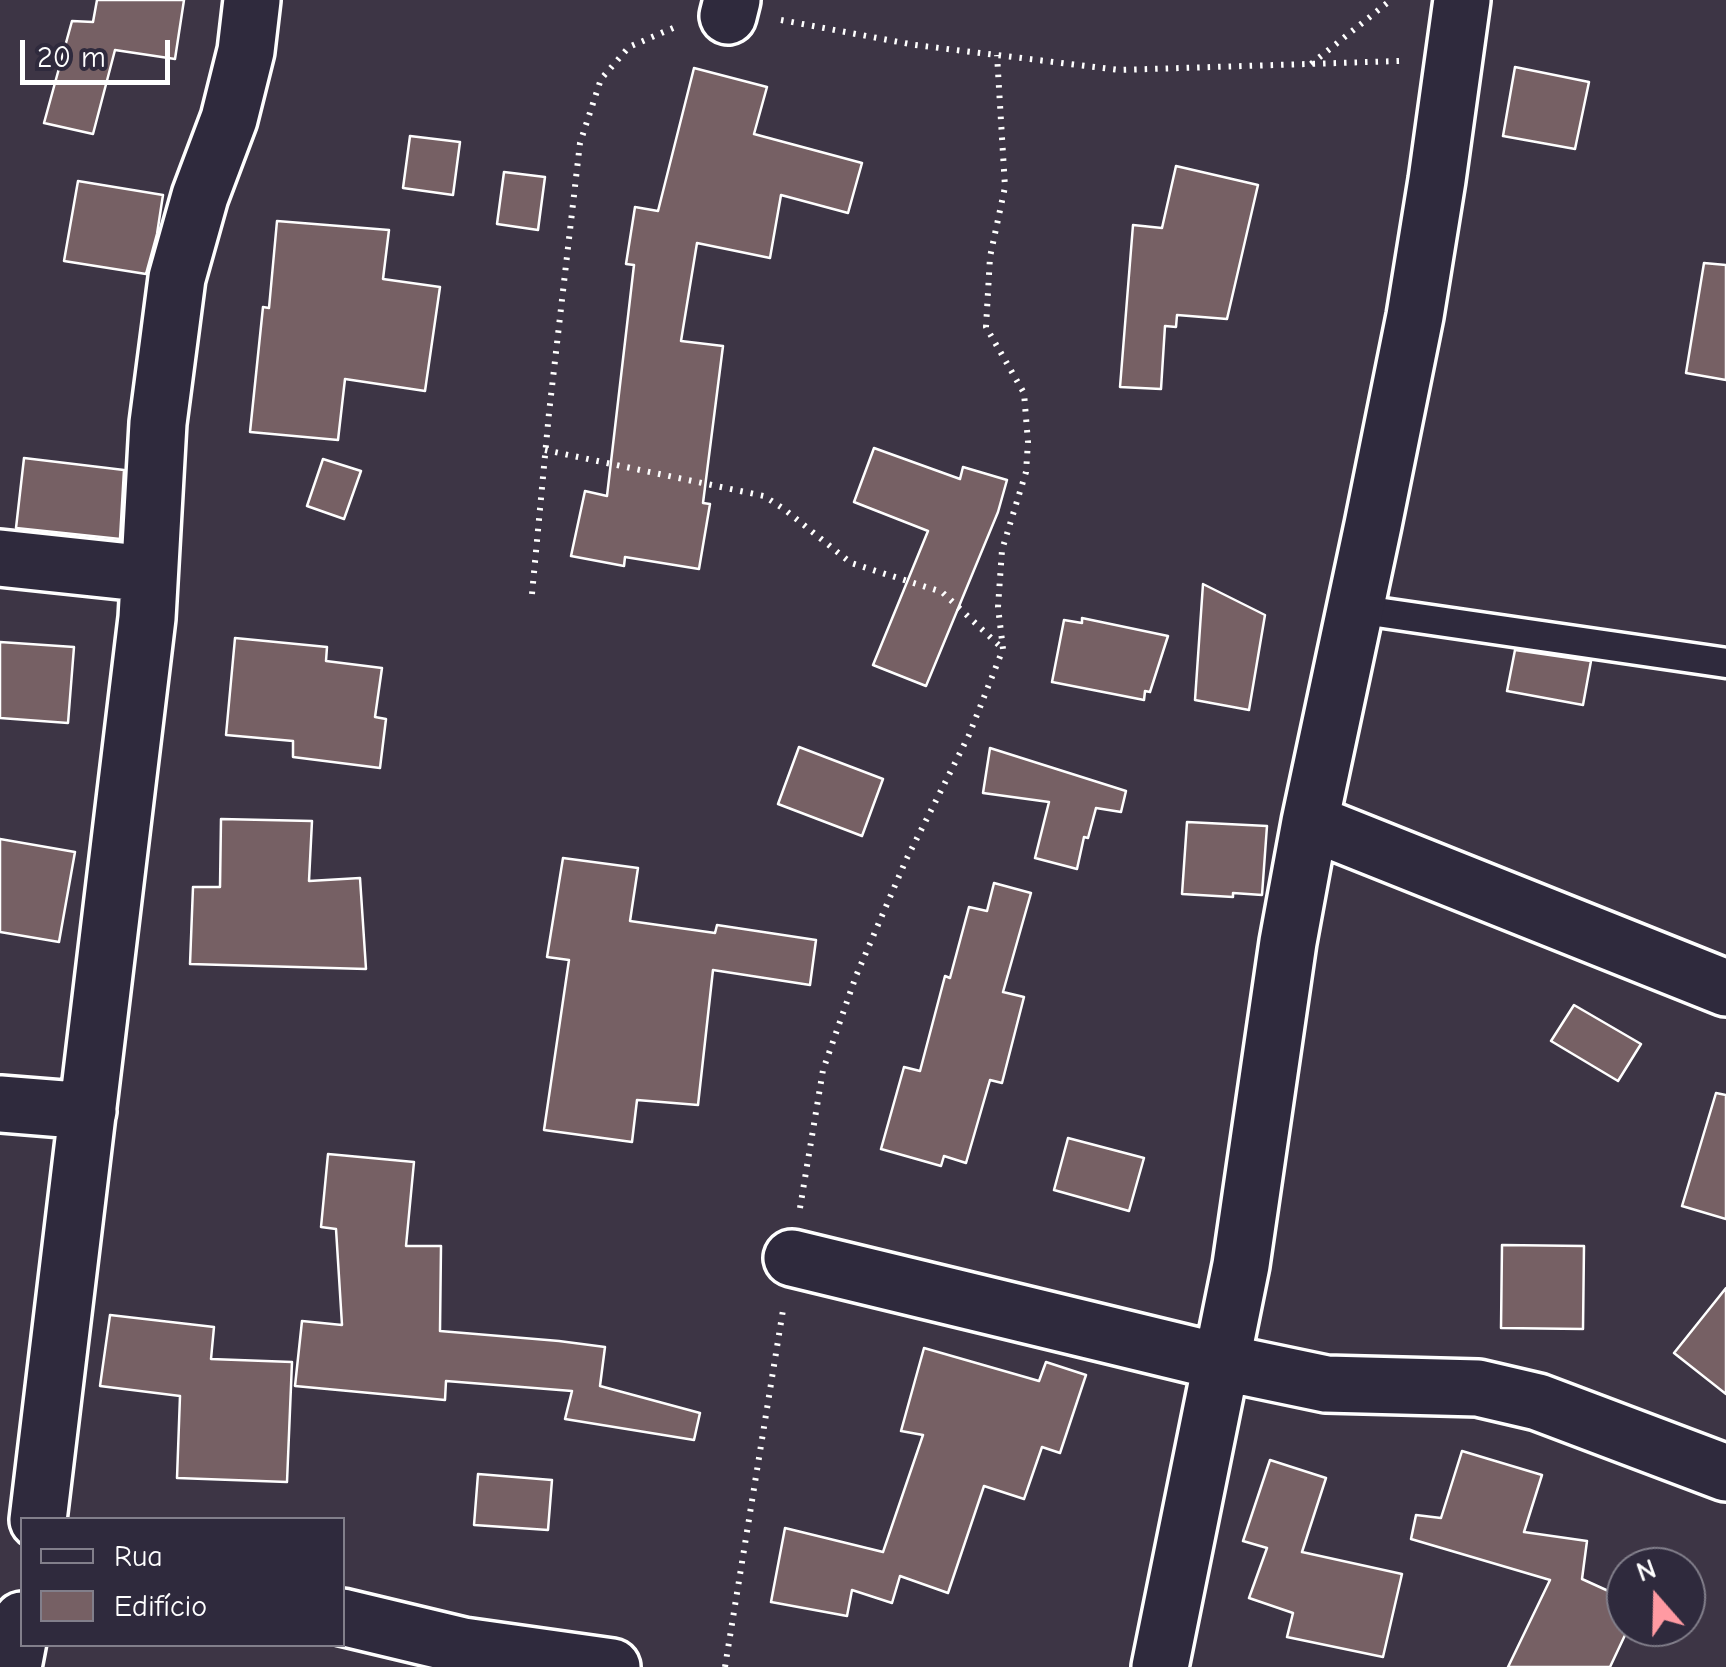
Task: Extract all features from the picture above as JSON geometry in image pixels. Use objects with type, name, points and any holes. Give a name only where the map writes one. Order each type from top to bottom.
[{"type":"street","points":[[38,1517],[147,618],[158,423],[177,278],[200,196],[229,119],[246,51],[252,0]]},
{"type":"street","points":[[1160,1667],[1241,1265],[1288,942],[1310,822],[1415,316],[1462,0]]},
{"type":"street","points":[[0,558],[149,574]]},
{"type":"street","points":[[1310,822],[1726,988]]},
{"type":"street","points":[[0,1104],[88,1110]]},
{"type":"street","points":[[792,1258],[1326,1384],[1478,1388],[1538,1402],[1726,1473]]},
{"type":"street","points":[[345,1618],[463,1646],[612,1667]]},
{"type":"lane","points":[[1356,608],[1726,663]]},
{"type":"path","points":[[1310,64],[1391,0]]},
{"type":"path","points":[[532,594],[580,143],[601,79],[629,47],[674,26],[730,8],[916,45],[1119,70],[1453,60]]},
{"type":"path","points":[[724,1667],[823,1070],[877,926],[969,735],[1003,649],[998,606],[1002,550],[1026,472],[1028,442],[1024,393],[986,326],[990,256],[1004,187],[997,55]]},
{"type":"path","points":[[546,450],[764,496],[850,562],[942,592],[1003,649]]},
{"type":"building","points":[[97,0],[184,0],[175,59],[115,50],[93,134],[44,123],[72,21],[93,22]]},
{"type":"building","points":[[1515,67],[1589,82],[1575,149],[1503,136]]},
{"type":"building","points":[[694,68],[767,87],[754,134],[862,163],[848,213],[781,195],[770,258],[697,243],[681,341],[723,346],[703,503],[710,504],[699,569],[625,557],[624,566],[571,556],[585,491],[607,496],[634,265],[626,264],[635,207],[658,211]]},
{"type":"building","points":[[410,136],[460,142],[453,195],[403,188]]},
{"type":"building","points":[[1176,166],[1258,185],[1227,319],[1177,315],[1176,327],[1165,326],[1161,389],[1120,387],[1133,225],[1162,228]]},
{"type":"building","points":[[504,172],[545,177],[538,230],[497,224]]},
{"type":"building","points":[[78,181],[163,195],[146,274],[64,261]]},
{"type":"building","points":[[277,221],[389,230],[383,279],[440,287],[425,391],[345,379],[338,440],[250,432],[263,307],[269,308]]},
{"type":"building","points":[[1704,263],[1726,265],[1726,380],[1686,373]]},
{"type":"building","points":[[874,448],[960,479],[963,467],[1007,480],[998,512],[926,686],[873,665],[928,531],[854,502]]},
{"type":"building","points":[[24,458],[124,470],[120,539],[16,528]]},
{"type":"building","points":[[323,459],[361,471],[344,519],[307,506]]},
{"type":"building","points":[[1203,584],[1265,615],[1249,710],[1195,700]]},
{"type":"building","points":[[1082,618],[1168,636],[1144,700],[1052,682],[1064,620],[1082,623]]},
{"type":"building","points":[[235,638],[327,647],[326,661],[382,668],[375,717],[386,719],[380,768],[293,757],[293,741],[226,735]]},
{"type":"building","points":[[0,642],[74,647],[68,723],[0,718]]},
{"type":"building","points":[[1515,650],[1591,661],[1583,705],[1507,691]]},
{"type":"building","points":[[799,747],[883,779],[862,836],[778,804]]},
{"type":"building","points":[[990,748],[1126,791],[1121,812],[1096,808],[1077,869],[1035,858],[1049,802],[983,793]]},
{"type":"building","points":[[221,819],[312,821],[309,881],[360,878],[366,969],[190,964],[193,887],[220,887]]},
{"type":"building","points":[[1187,822],[1267,826],[1262,895],[1182,894]]},
{"type":"building","points":[[0,839],[75,852],[59,942],[0,932]]},
{"type":"building","points":[[563,858],[638,868],[630,921],[715,933],[717,925],[816,940],[810,985],[713,970],[698,1105],[637,1100],[632,1142],[544,1130],[569,960],[547,957]]},
{"type":"building","points":[[994,883],[1031,893],[1003,992],[1024,997],[1002,1083],[990,1080],[966,1163],[944,1156],[941,1166],[881,1149],[904,1067],[920,1071],[945,976],[950,978],[969,907],[987,911]]},
{"type":"building","points":[[1574,1005],[1641,1044],[1618,1081],[1551,1041]]},
{"type":"building","points":[[1716,1093],[1726,1095],[1726,1219],[1682,1206]]},
{"type":"building","points":[[1068,1138],[1144,1158],[1129,1211],[1054,1190]]},
{"type":"building","points":[[328,1154],[414,1162],[406,1246],[441,1246],[440,1331],[605,1347],[600,1386],[700,1413],[694,1440],[565,1419],[572,1391],[446,1381],[445,1400],[295,1386],[302,1321],[342,1325],[336,1229],[321,1227]]},
{"type":"building","points":[[1502,1245],[1584,1246],[1583,1329],[1501,1328]]},
{"type":"building","points":[[1726,1288],[1726,1394],[1674,1353]]},
{"type":"building","points":[[110,1315],[214,1327],[211,1359],[292,1362],[287,1482],[177,1478],[180,1396],[100,1386]]},
{"type":"building","points":[[924,1348],[1039,1381],[1046,1362],[1086,1375],[1060,1453],[1042,1447],[1024,1499],[984,1486],[948,1593],[900,1576],[892,1603],[852,1590],[847,1616],[771,1602],[785,1528],[883,1552],[923,1435],[901,1431]]},
{"type":"building","points":[[1462,1451],[1542,1475],[1524,1532],[1587,1541],[1582,1579],[1606,1590],[1606,1647],[1619,1647],[1610,1667],[1508,1667],[1550,1580],[1411,1539],[1416,1515],[1441,1518]]},
{"type":"building","points":[[1270,1460],[1326,1478],[1302,1552],[1402,1574],[1383,1657],[1287,1637],[1293,1613],[1249,1598],[1267,1548],[1243,1541]]},
{"type":"building","points":[[478,1474],[552,1480],[548,1530],[474,1525]]}]
